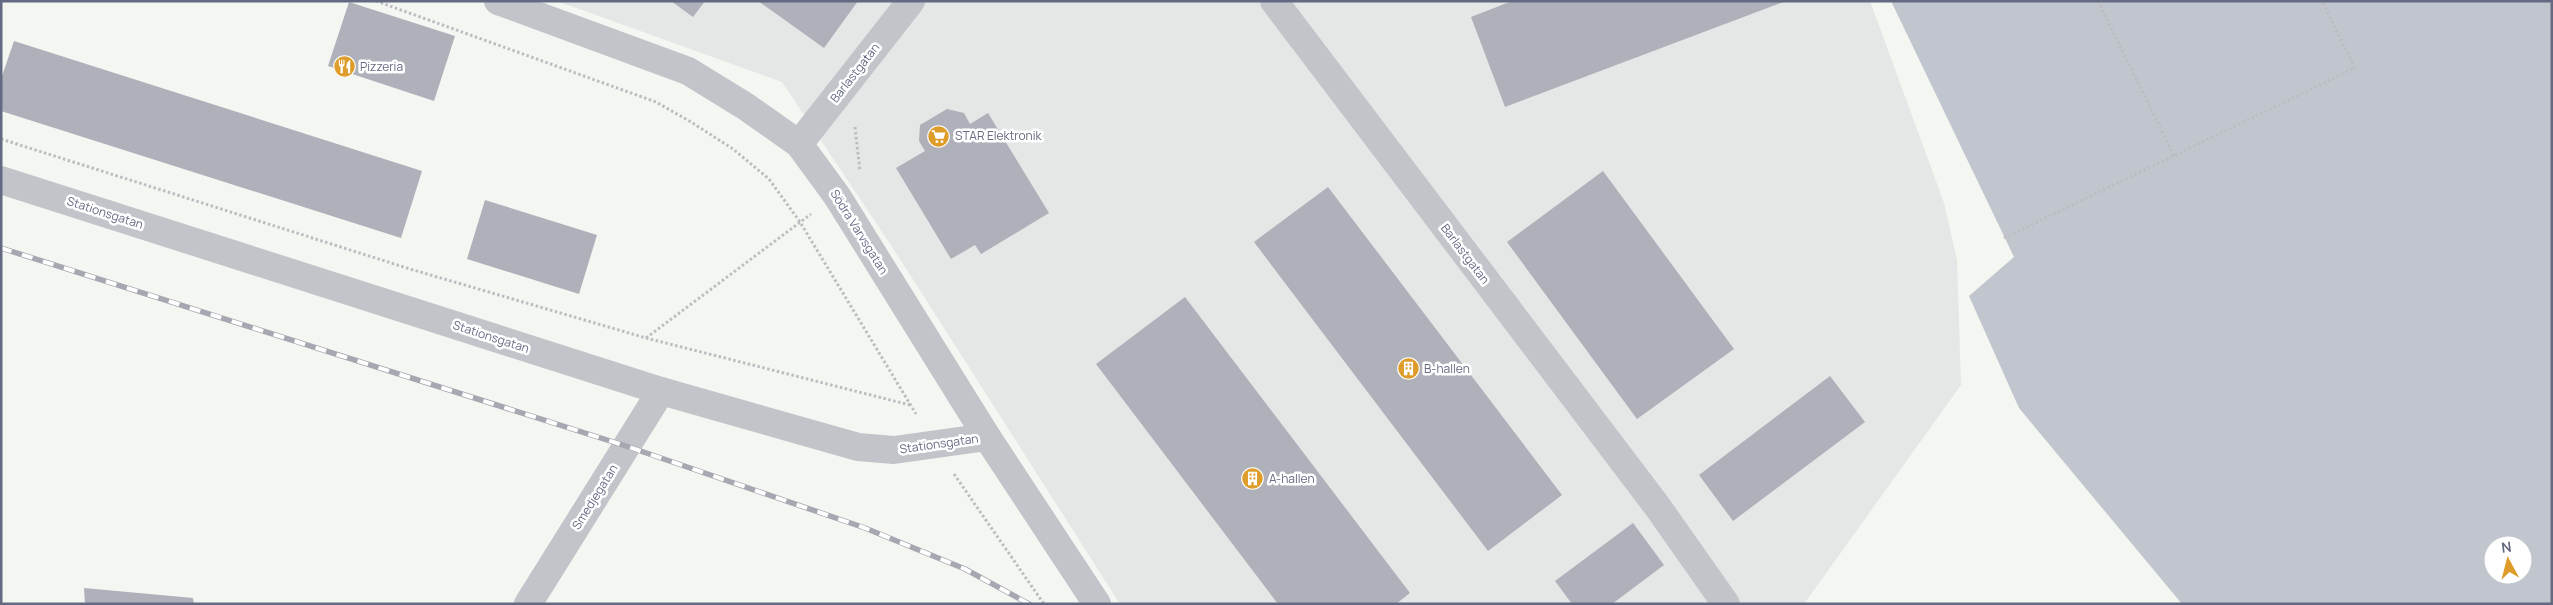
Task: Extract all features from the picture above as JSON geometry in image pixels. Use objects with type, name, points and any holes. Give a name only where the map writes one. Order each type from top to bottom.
[{"type":"street","name":"Södra Varvsgatan","points":[[498,1],[688,71],[745,106],[799,144],[837,196],[987,437],[1097,604]]},
{"type":"street","name":"Barlastgatan","points":[[799,144],[912,1]]},
{"type":"street","name":"Barlastgatan","points":[[1274,1],[1657,506],[1726,604]]},
{"type":"street","name":"Stationsgatan","points":[[1,180],[660,391],[858,448],[894,450],[987,437]]},
{"type":"street","name":"Smedjegatan","points":[[528,604],[660,391]]},
{"type":"path","points":[[376,1],[656,102],[733,149],[769,178],[800,222],[934,445],[1044,604]]},
{"type":"path","points":[[2098,1],[2174,156]]},
{"type":"path","points":[[2004,238],[2354,68],[2322,1]]},
{"type":"path","points":[[646,338],[861,178],[850,78]]},
{"type":"path","points":[[1,138],[410,269],[646,338],[910,405]]},
{"type":"shaded area","points":[[557,1],[1870,1],[1944,203],[1957,260],[1961,385],[1804,604],[1120,604],[898,256],[782,82]]},
{"type":"shaded area","points":[[1891,1],[2552,1],[2552,604],[2182,604],[2019,408],[1969,296],[2014,257]]},
{"type":"building","points":[[671,1],[705,1],[693,17]]},
{"type":"building","points":[[758,1],[858,1],[824,48]]},
{"type":"building","points":[[1512,1],[1786,1],[1505,107],[1471,17]]},
{"type":"building","points":[[349,2],[455,36],[434,101],[328,66]]},
{"type":"building","points":[[14,41],[422,171],[401,238],[1,111],[1,79]]},
{"type":"building","points":[[947,109],[964,113],[970,124],[988,113],[1049,213],[981,254],[975,245],[951,259],[896,168],[925,151],[919,141],[920,125]]},
{"type":"building","points":[[1603,171],[1734,349],[1637,419],[1507,242]]},
{"type":"building","name":"B-hallen","points":[[1328,187],[1562,495],[1488,551],[1254,242]]},
{"type":"building","points":[[485,200],[597,235],[579,294],[467,259]]},
{"type":"building","name":"A-hallen","points":[[1185,297],[1410,593],[1396,604],[1278,604],[1096,364]]},
{"type":"building","points":[[1830,376],[1865,422],[1733,521],[1699,475]]},
{"type":"building","points":[[1633,523],[1664,565],[1612,604],[1572,604],[1555,581]]},
{"type":"building","points":[[84,588],[193,598],[194,604],[85,604]]},
{"type":"railway","points":[[1,248],[626,446],[865,528],[965,569],[1029,604]]},
{"type":"place","name":"Pizzeria","points":[[344,67]]},
{"type":"place","name":"STAR Elektronik","points":[[939,136]]},
{"type":"place","name":"B-hallen","points":[[1408,369]]},
{"type":"place","name":"A-hallen","points":[[1253,479]]}]
